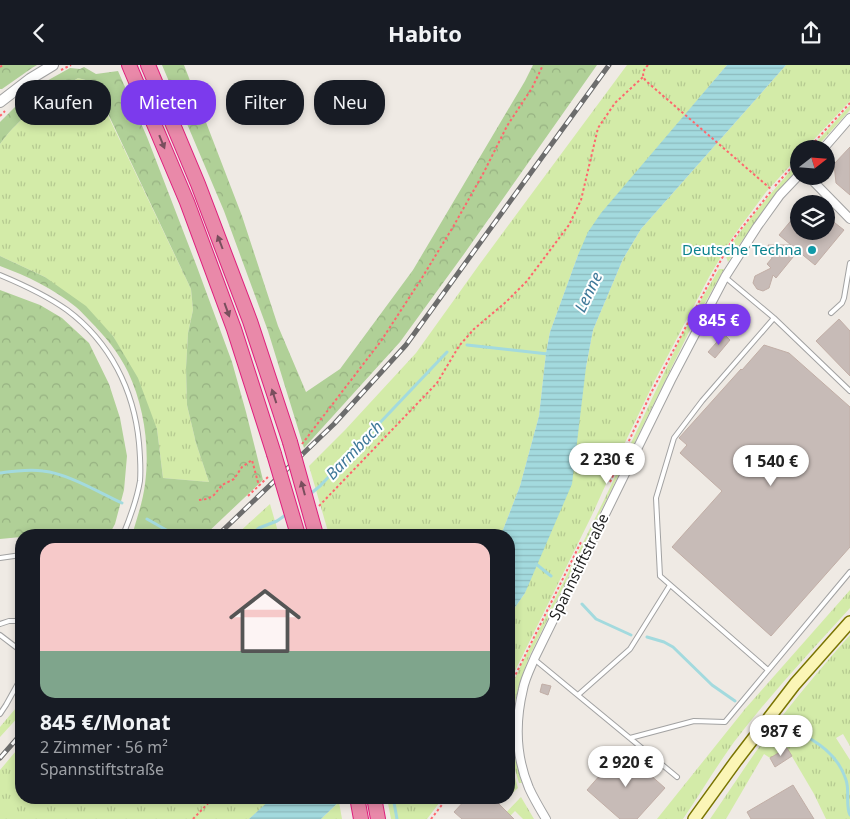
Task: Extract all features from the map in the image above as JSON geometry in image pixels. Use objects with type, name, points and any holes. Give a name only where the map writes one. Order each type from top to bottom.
[{"type":"highway","points":[[129,65],[183,193],[234,329],[296,529]]},
{"type":"highway","points":[[148,65],[202,193],[296,443],[315,529]]},
{"type":"highway","points":[[358,804],[361,819]]},
{"type":"highway","points":[[375,804],[378,819]]},
{"type":"main road","points":[[694,819],[795,684],[850,622]]},
{"type":"street","points":[[0,102],[30,79],[53,65]]},
{"type":"street","points":[[831,140],[850,118]]},
{"type":"street","name":"Spannstiftstraße","points":[[546,819],[529,787],[522,765],[518,741],[518,712],[523,687],[534,659],[670,380],[725,277],[757,227],[790,184]]},
{"type":"street","points":[[817,185],[850,219]]},
{"type":"lane","points":[[831,313],[842,303],[844,298],[850,263]]},
{"type":"lane","points":[[0,275],[44,295],[69,311],[84,324],[110,355],[124,383],[131,399],[137,424],[140,464],[140,481],[125,529]]},
{"type":"lane","points":[[725,277],[774,317],[850,391]]},
{"type":"lane","points":[[768,670],[660,577],[656,497],[674,438],[702,401],[774,317]]},
{"type":"lane","points":[[0,558],[15,556]]},
{"type":"lane","points":[[630,738],[694,721],[725,722],[850,573]]},
{"type":"lane","points":[[578,695],[630,649],[670,585]]},
{"type":"lane","points":[[0,624],[15,621]]},
{"type":"lane","points":[[0,635],[15,646]]},
{"type":"lane","points":[[534,659],[677,777]]},
{"type":"lane","points":[[0,714],[15,689]]},
{"type":"path","points":[[296,443],[381,341],[415,289],[453,227],[507,126],[532,88],[543,65]]},
{"type":"path","points":[[648,65],[642,73],[646,81],[772,190],[790,169]]},
{"type":"path","points":[[315,510],[437,383],[459,345],[527,281],[569,225],[581,200],[598,128],[615,103],[643,77]]},
{"type":"path","points":[[816,140],[850,103]]},
{"type":"path","points":[[199,500],[207,499],[214,495],[222,485],[234,479],[242,467],[252,459],[259,486]]},
{"type":"path","points":[[193,819],[207,804]]},
{"type":"path","points":[[431,819],[443,804]]},
{"type":"green space","points":[[0,65],[37,65],[2,89],[0,89]]},
{"type":"green space","points":[[162,65],[184,65],[190,80],[168,80]]},
{"type":"green space","points":[[533,65],[597,65],[400,342],[304,448],[268,331],[224,211],[187,125],[207,125],[242,216],[278,326],[306,392],[340,369],[413,270]]},
{"type":"green space","points":[[627,65],[727,65],[655,151],[578,255],[550,332],[539,416],[520,486],[503,529],[327,529],[309,466],[416,353]]},
{"type":"green space","points":[[786,65],[850,65],[850,101],[813,140],[790,140],[790,166],[766,192],[732,238],[709,277],[655,380],[592,515],[515,671],[515,607],[525,593],[586,367],[593,330],[623,259],[641,229]]},
{"type":"green space","points":[[84,67],[96,74],[118,71],[122,80],[121,125],[142,125],[232,362],[263,480],[211,529],[134,529],[144,490],[147,456],[142,413],[128,372],[106,339],[76,307],[40,283],[0,266],[0,256],[45,277],[86,306],[113,336],[138,378],[157,429],[163,478],[209,482],[196,443],[187,405],[186,368],[188,333],[193,310],[191,289],[111,120],[111,80],[86,80],[78,78],[75,80],[48,80],[70,68],[80,69]]},
{"type":"green space","points":[[850,105],[850,110],[823,140],[818,140]]},
{"type":"green space","points":[[15,107],[16,125],[0,144],[0,122]]},
{"type":"green space","points":[[111,122],[191,289],[193,310],[188,333],[186,368],[187,405],[196,443],[209,482],[163,478],[157,429],[113,336],[45,277],[0,256],[0,144],[16,125],[111,125]]},
{"type":"green space","points":[[790,171],[790,179],[762,213],[728,262],[725,254],[760,206]]},
{"type":"green space","points":[[719,269],[724,269],[691,328],[530,655],[518,688],[515,703],[515,678],[519,669],[605,498],[697,307]]},
{"type":"green space","points":[[0,290],[40,305],[62,318],[89,343],[109,384],[120,418],[127,456],[124,490],[112,529],[15,529],[15,538],[0,539]]},
{"type":"green space","points":[[270,504],[277,529],[243,529]]},
{"type":"green space","points":[[850,590],[850,608],[747,725],[727,751],[683,819],[657,819],[745,709]]},
{"type":"green space","points":[[850,635],[850,746],[843,734],[836,738],[850,760],[850,819],[826,819],[814,794],[787,748],[770,758],[764,754],[726,819],[710,819],[773,728]]},
{"type":"green space","points":[[15,709],[15,721],[0,737],[0,727]]},
{"type":"green space","points":[[15,752],[15,804],[266,804],[249,819],[0,819],[0,770]]},
{"type":"green space","points":[[515,755],[522,783],[519,783],[515,767]]},
{"type":"green space","points":[[515,778],[518,788],[515,791]]},
{"type":"green space","points":[[521,797],[534,819],[523,819],[515,811],[507,819],[500,819]]},
{"type":"green space","points":[[337,804],[339,804],[342,819],[321,819]]},
{"type":"green space","points":[[388,804],[438,804],[427,819],[391,819]]},
{"type":"water","name":"Lenne","points":[[727,65],[786,65],[641,229],[623,259],[593,330],[586,367],[572,484],[525,593],[515,607],[515,529],[503,529],[520,486],[539,416],[550,332],[578,255],[588,232],[601,213]]},
{"type":"water","points":[[265,804],[337,804],[321,819],[249,819]]},
{"type":"building","points":[[850,147],[850,195],[836,183],[835,163]]},
{"type":"building","points":[[790,222],[790,240],[835,240],[835,223],[844,230],[815,265],[798,251],[776,278],[773,275],[769,288],[763,291],[757,289],[753,283],[755,276],[771,268],[767,264],[772,258],[768,245],[791,245],[779,235]]},
{"type":"building","points":[[839,319],[850,331],[850,376],[816,341]]},
{"type":"building","points":[[724,334],[730,340],[715,358],[708,352]]},
{"type":"building","points":[[764,345],[789,353],[850,407],[850,547],[771,636],[672,547],[722,491],[680,453],[687,445],[679,438]]},
{"type":"building","points":[[542,684],[551,686],[548,695],[540,692]]},
{"type":"building","points":[[787,748],[792,756],[775,767],[770,758]]},
{"type":"building","points":[[622,750],[665,788],[637,819],[620,819],[587,790]]},
{"type":"building","points":[[793,785],[814,819],[751,819],[747,812]]},
{"type":"building","points":[[461,804],[499,804],[514,819],[462,819],[454,812]]},
{"type":"waterway","name":"Barmbach","points":[[467,345],[548,354]]},
{"type":"waterway","name":"Barmbach","points":[[309,495],[320,486],[447,352]]},
{"type":"waterway","name":"Barmbach","points":[[0,473],[32,470],[53,473],[73,480],[122,503]]},
{"type":"waterway","name":"Barmbach","points":[[258,529],[277,521],[287,514]]},
{"type":"waterway","name":"Barmbach","points":[[147,519],[164,529]]},
{"type":"waterway","points":[[536,564],[551,576]]},
{"type":"waterway","points":[[582,604],[596,619],[631,635]]},
{"type":"waterway","points":[[647,637],[673,647],[712,685],[735,701]]},
{"type":"waterway","points":[[781,722],[820,745],[835,760],[846,780],[850,815]]},
{"type":"waterway","points":[[394,804],[397,819]]},
{"type":"railway","points":[[224,529],[334,424],[406,345],[609,65]]},
{"type":"railway","points":[[0,758],[15,741]]},
{"type":"place","name":"Deutsche Techna","points":[[812,250]]}]
